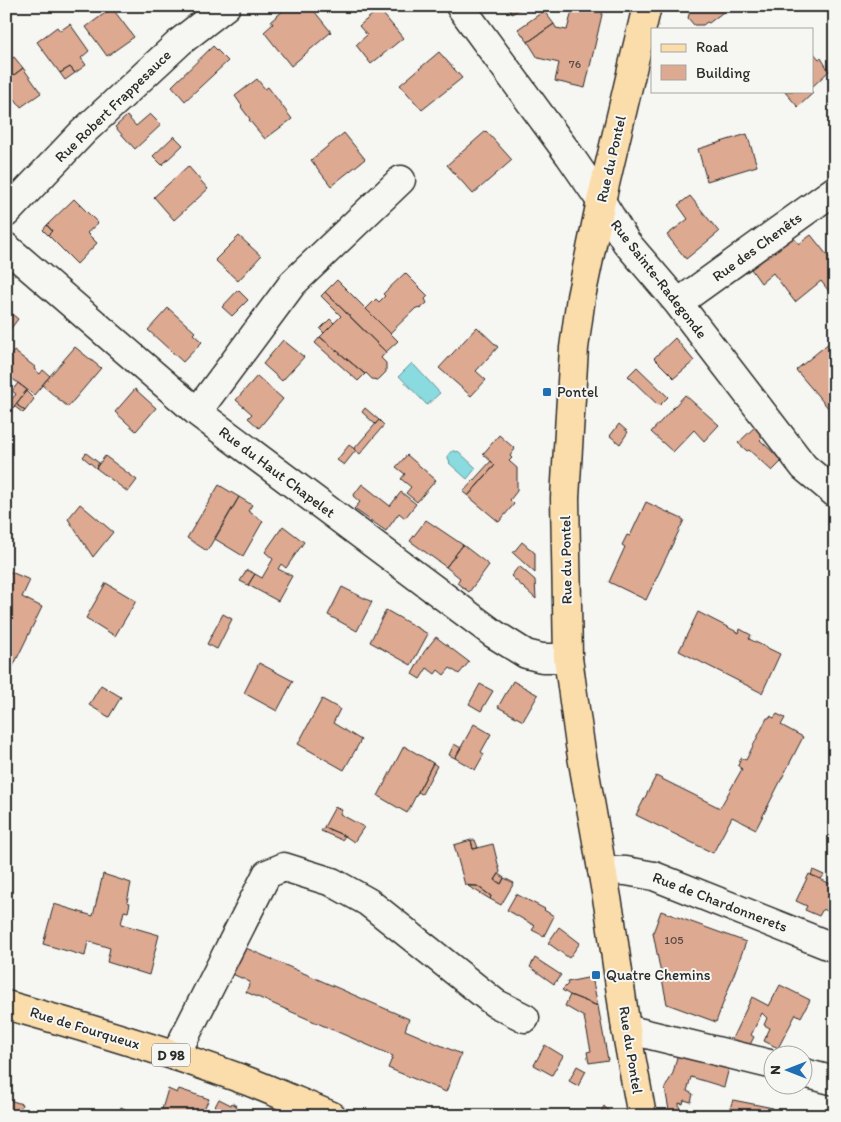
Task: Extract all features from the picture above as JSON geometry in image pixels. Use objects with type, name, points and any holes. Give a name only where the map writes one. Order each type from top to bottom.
[{"type":"main road","name":"Rue du Pontel","points":[[642,1116],[580,745],[568,658],[565,498],[574,348],[581,297],[601,201],[647,6]]},
{"type":"main road","name":"Rue de Fourqueux","points":[[6,1005],[175,1056],[250,1082],[332,1116]]},
{"type":"street","name":"Rue Robert Frappesauce","points":[[6,213],[83,132],[181,41],[226,6]]},
{"type":"street","name":"Rue Sainte-Radegonde","points":[[460,6],[601,201],[626,242],[678,303],[804,467],[835,493]]},
{"type":"street","points":[[197,412],[293,283],[401,180]]},
{"type":"street","name":"Rue des Chenêts","points":[[678,303],[835,190]]},
{"type":"street","name":"Rue du Haut Chapelet","points":[[6,247],[197,412],[494,634],[526,654],[542,658],[568,658]]},
{"type":"street","points":[[175,1056],[267,874],[284,867],[332,882],[368,902],[495,1003],[525,1018]]},
{"type":"street","name":"Rue de Chardonnerets","points":[[602,870],[626,871],[654,876],[784,926],[835,948]]},
{"type":"street","points":[[626,1029],[764,1063]]},
{"type":"street","points":[[814,1076],[835,1081]]},
{"type":"water","points":[[412,363],[440,393],[427,405],[399,376]]},
{"type":"water","points":[[458,451],[476,468],[467,479],[449,463],[449,454]]},
{"type":"building","points":[[289,6],[310,6],[331,32],[291,66],[264,32],[273,24],[271,21]]},
{"type":"building","points":[[507,6],[524,6],[512,14]]},
{"type":"building","points":[[578,6],[604,6],[585,88],[555,81],[559,63],[538,58],[528,42],[554,24],[556,28],[567,30],[572,11]]},
{"type":"building","points":[[694,6],[731,6],[709,23],[694,25],[688,18]]},
{"type":"building","points":[[112,8],[134,37],[107,56],[86,27]]},
{"type":"building","points":[[379,9],[403,38],[371,64],[356,45],[367,35],[359,26]]},
{"type":"building","points":[[544,11],[554,24],[528,42],[518,29]]},
{"type":"building","points":[[70,24],[89,51],[81,58],[86,65],[75,73],[70,67],[60,73],[37,42],[57,27],[60,31]]},
{"type":"building","points":[[213,46],[228,61],[185,101],[172,86]]},
{"type":"building","points":[[439,52],[462,78],[422,110],[400,85]]},
{"type":"building","points":[[814,53],[819,59],[821,58],[829,71],[814,85]]},
{"type":"building","points":[[14,57],[23,68],[6,81],[6,62]]},
{"type":"building","points":[[70,67],[75,73],[65,80],[60,73]]},
{"type":"building","points":[[23,68],[41,93],[21,107],[15,99],[6,106],[6,81]]},
{"type":"building","points":[[257,79],[265,89],[268,87],[292,119],[265,139],[249,120],[235,96]]},
{"type":"building","points":[[785,92],[813,93],[798,107]]},
{"type":"building","points":[[150,114],[161,125],[135,149],[115,127],[127,116],[136,126]]},
{"type":"building","points":[[486,131],[512,160],[473,194],[447,165]]},
{"type":"building","points":[[344,133],[365,159],[331,186],[311,160]]},
{"type":"building","points":[[747,134],[757,166],[707,181],[698,149]]},
{"type":"building","points":[[174,136],[183,145],[162,165],[153,156]]},
{"type":"building","points":[[188,166],[208,189],[174,220],[154,197]]},
{"type":"building","points":[[690,196],[719,232],[686,259],[667,235],[688,219],[678,205]]},
{"type":"building","points":[[74,199],[98,223],[87,233],[97,243],[77,264],[48,235],[52,231],[47,225]]},
{"type":"building","points":[[47,225],[52,231],[48,235],[43,230]]},
{"type":"building","points":[[811,235],[835,265],[835,292],[831,294],[821,281],[795,302],[773,273],[761,283],[751,269],[792,236],[799,244]]},
{"type":"building","points":[[239,236],[261,256],[238,281],[215,260]]},
{"type":"building","points":[[405,273],[428,296],[425,299],[427,303],[420,309],[416,308],[390,333],[366,309],[376,299],[379,302],[385,296],[383,294]]},
{"type":"building","points":[[337,280],[398,341],[386,352],[325,292]]},
{"type":"building","points":[[238,290],[248,300],[232,316],[222,307]]},
{"type":"building","points":[[325,292],[386,352],[381,358],[386,363],[386,372],[378,380],[372,379],[365,374],[320,337],[341,316],[321,296]]},
{"type":"building","points":[[168,308],[195,332],[193,334],[202,342],[183,362],[148,330]]},
{"type":"building","points":[[6,309],[18,319],[6,335]]},
{"type":"building","points":[[330,319],[334,323],[324,333],[320,329]]},
{"type":"building","points":[[477,327],[498,347],[476,371],[486,380],[471,396],[439,368]]},
{"type":"building","points":[[320,337],[365,374],[358,381],[315,343]]},
{"type":"building","points":[[675,338],[694,361],[674,378],[654,358]]},
{"type":"building","points":[[835,338],[835,416],[796,370]]},
{"type":"building","points":[[283,340],[304,357],[282,381],[263,364]]},
{"type":"building","points":[[75,347],[101,368],[68,407],[42,385]]},
{"type":"building","points":[[14,351],[35,367],[34,369],[40,374],[43,370],[50,376],[34,395],[6,374],[6,361]]},
{"type":"building","points":[[637,367],[668,397],[659,406],[628,376]]},
{"type":"building","points":[[257,376],[283,399],[259,428],[248,418],[252,414],[236,400]]},
{"type":"building","points":[[18,383],[27,390],[13,408],[8,404],[16,394],[12,391]]},
{"type":"building","points":[[135,389],[156,408],[136,431],[115,412]]},
{"type":"building","points":[[26,391],[34,399],[25,411],[16,404]]},
{"type":"building","points":[[685,395],[719,425],[704,441],[694,430],[673,452],[651,432]]},
{"type":"building","points":[[16,404],[25,411],[23,413],[14,406]]},
{"type":"building","points":[[365,408],[379,420],[375,424],[362,412]]},
{"type":"building","points":[[379,420],[384,425],[360,454],[354,449]]},
{"type":"building","points":[[619,424],[628,432],[620,444],[610,436]]},
{"type":"building","points":[[758,424],[766,434],[760,440],[782,461],[772,471],[749,450],[747,451],[738,443]]},
{"type":"building","points":[[499,435],[515,449],[509,461],[517,468],[517,491],[510,500],[514,504],[499,522],[468,496],[495,465],[483,454]]},
{"type":"building","points":[[349,445],[356,450],[344,465],[337,460]]},
{"type":"building","points":[[86,453],[99,463],[96,468],[83,457]]},
{"type":"building","points":[[407,455],[436,480],[417,502],[406,493],[411,487],[401,479],[405,474],[396,467]]},
{"type":"building","points":[[105,456],[137,480],[128,492],[96,468]]},
{"type":"building","points":[[491,461],[495,465],[468,496],[463,492]]},
{"type":"building","points":[[362,484],[390,506],[401,492],[416,504],[405,518],[399,513],[386,531],[354,509],[360,502],[353,496]]},
{"type":"building","points":[[219,485],[239,497],[207,551],[187,538]]},
{"type":"building","points":[[239,497],[252,505],[248,511],[263,521],[243,556],[215,539]]},
{"type":"building","points":[[646,502],[684,520],[646,600],[609,582],[625,547],[622,545],[627,535],[630,536]]},
{"type":"building","points":[[80,504],[113,532],[93,557],[68,519]]},
{"type":"building","points":[[426,520],[463,545],[446,567],[410,541]]},
{"type":"building","points":[[283,526],[304,542],[286,568],[281,564],[278,569],[292,576],[278,601],[248,585],[255,574],[262,578],[273,559],[265,552]]},
{"type":"building","points":[[522,542],[535,553],[535,573],[513,553]]},
{"type":"building","points":[[463,545],[489,565],[469,592],[457,583],[460,578],[446,567]]},
{"type":"building","points":[[519,566],[535,580],[536,599],[511,576]]},
{"type":"building","points":[[6,570],[30,580],[22,597],[42,607],[6,681]]},
{"type":"building","points":[[247,570],[255,574],[248,585],[240,581]]},
{"type":"building","points":[[106,583],[136,601],[115,636],[86,618]]},
{"type":"building","points":[[342,587],[372,602],[357,631],[328,615]]},
{"type":"building","points":[[386,610],[428,634],[411,665],[370,642]]},
{"type":"building","points":[[698,612],[739,633],[740,629],[751,635],[749,639],[780,654],[762,693],[679,651]]},
{"type":"building","points":[[223,614],[232,619],[217,649],[207,644]]},
{"type":"building","points":[[436,637],[469,662],[459,674],[450,668],[444,675],[438,670],[435,674],[427,668],[420,679],[412,674],[424,652]]},
{"type":"building","points":[[259,663],[293,681],[277,711],[244,693]]},
{"type":"building","points":[[513,681],[538,695],[523,721],[498,707]]},
{"type":"building","points":[[480,684],[493,691],[481,711],[469,704]]},
{"type":"building","points":[[101,685],[121,697],[109,717],[89,705]]},
{"type":"building","points":[[322,699],[340,709],[333,723],[361,740],[344,770],[298,744]]},
{"type":"building","points":[[777,714],[785,718],[781,725],[803,737],[756,829],[732,817],[713,853],[636,815],[656,776],[720,808],[742,769],[738,766],[741,758],[746,760],[767,718],[770,716],[774,718]]},
{"type":"building","points":[[474,724],[491,734],[481,752],[484,754],[475,770],[455,758]]},
{"type":"building","points":[[454,744],[461,748],[455,758],[449,755]]},
{"type":"building","points":[[404,746],[433,763],[407,813],[378,796]]},
{"type":"building","points":[[433,763],[437,766],[422,794],[418,792]]},
{"type":"building","points":[[335,807],[342,810],[340,814],[364,827],[354,842],[324,827]]},
{"type":"building","points":[[324,827],[345,836],[342,840],[321,831]]},
{"type":"building","points":[[471,840],[473,849],[493,844],[500,872],[495,880],[501,884],[504,878],[514,883],[501,905],[490,899],[491,896],[477,886],[465,885],[454,845]]},
{"type":"building","points":[[471,840],[475,840],[478,848],[473,849]]},
{"type":"building","points":[[813,870],[824,875],[821,879],[811,875]]},
{"type":"building","points":[[103,874],[131,883],[127,902],[130,903],[128,912],[124,911],[121,924],[159,935],[149,975],[107,962],[110,948],[88,941],[85,956],[43,944],[54,904],[93,916]]},
{"type":"building","points":[[499,874],[504,878],[501,884],[495,880]]},
{"type":"building","points":[[809,874],[835,886],[831,893],[835,895],[834,914],[823,909],[819,916],[805,910],[807,906],[796,901]]},
{"type":"building","points":[[468,886],[477,886],[491,896],[490,899]]},
{"type":"building","points":[[516,894],[545,909],[554,916],[544,936],[532,930],[535,926],[507,910]]},
{"type":"building","points":[[661,911],[746,942],[716,1022],[667,1004],[653,933]]},
{"type":"building","points":[[559,927],[580,943],[569,958],[548,943]]},
{"type":"building","points":[[239,945],[409,1019],[405,1030],[461,1054],[446,1092],[388,1068],[393,1056],[246,992],[250,982],[228,972]]},
{"type":"building","points":[[535,958],[561,975],[554,984],[530,967]]},
{"type":"building","points":[[592,977],[598,1006],[562,990],[568,984],[567,982]]},
{"type":"building","points":[[780,985],[810,1000],[801,1017],[796,1014],[780,1044],[770,1044],[764,1041],[770,1028],[764,1025],[767,1018],[762,1013],[751,1035],[754,1037],[745,1054],[727,1049],[752,997],[769,1006]]},
{"type":"building","points":[[570,995],[598,1006],[608,1060],[589,1063],[587,1052],[591,1051],[584,1017],[565,1006]]},
{"type":"building","points":[[545,1045],[563,1056],[552,1075],[534,1065]]},
{"type":"building","points":[[678,1053],[729,1068],[724,1087],[691,1077],[687,1091],[693,1094],[691,1102],[684,1100],[683,1104],[679,1103],[680,1115],[670,1116],[665,1088],[673,1073]]},
{"type":"building","points":[[577,1066],[586,1071],[578,1086],[569,1081]]},
{"type":"building","points":[[168,1089],[177,1093],[179,1089],[209,1099],[201,1115],[199,1113],[197,1116],[160,1116]]},
{"type":"building","points":[[6,1099],[22,1104],[19,1116],[6,1116]]},
{"type":"building","points":[[219,1099],[237,1106],[232,1116],[227,1113],[226,1116],[210,1116]]},
{"type":"building","points":[[733,1100],[773,1108],[772,1116],[727,1116]]},
{"type":"building","points":[[604,1106],[613,1116],[599,1116]]},
{"type":"building","points":[[121,1107],[131,1112],[130,1116],[117,1116]]},
{"type":"place","name":"Pontel","points":[[547,392]]},
{"type":"place","name":"Quatre Chemins","points":[[596,975]]}]
